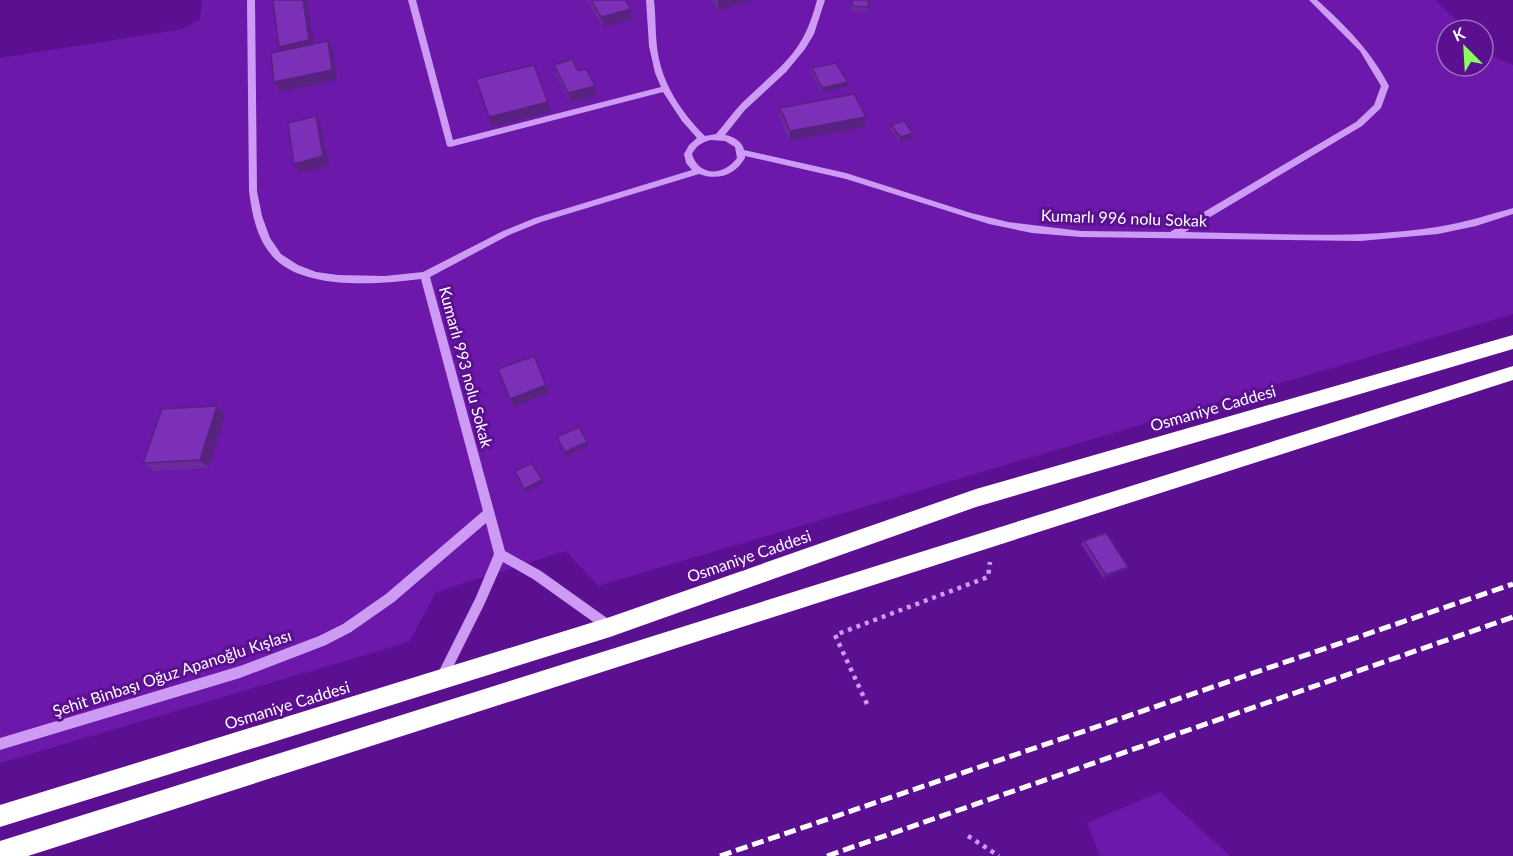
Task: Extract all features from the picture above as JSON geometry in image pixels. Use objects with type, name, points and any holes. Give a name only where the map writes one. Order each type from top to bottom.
[{"type":"highway","name":"Osmaniye Caddesi","points":[[0,816],[610,627],[976,498],[1513,342]]},
{"type":"highway","points":[[0,853],[401,728],[1513,373]]},
{"type":"street","name":"Kumarlı 993 nolu Sokak","points":[[251,0],[253,191],[256,215],[266,242],[279,258],[299,269],[323,277],[386,280],[425,275],[500,554]]},
{"type":"street","points":[[412,0],[450,144],[665,89]]},
{"type":"street","points":[[650,0],[654,49],[665,89],[685,121],[703,139]]},
{"type":"street","points":[[719,137],[746,105],[774,81],[798,53],[811,34],[821,0]]},
{"type":"street","points":[[1173,236],[1359,124],[1378,106],[1385,86],[1374,62],[1354,38],[1313,0]]},
{"type":"street","points":[[719,137],[734,142],[741,152],[739,163],[726,172],[717,174],[699,171],[692,166],[688,154],[696,142],[719,137]]},
{"type":"street","name":"Kumarlı 996 nolu Sokak","points":[[741,152],[861,180],[978,218],[1009,225],[1090,234],[1310,237],[1418,233],[1452,229],[1513,211]]},
{"type":"street","points":[[425,275],[506,233],[538,220],[699,171]]},
{"type":"street","name":"Şehit Binbaşı Oğuz Apanoğlu Kışlası","points":[[0,744],[240,672],[322,641],[347,628],[390,598],[490,512]]},
{"type":"street","points":[[441,679],[480,601],[500,554],[537,575],[610,627]]},
{"type":"path","points":[[867,704],[835,635],[988,577],[993,538]]},
{"type":"path","points":[[968,836],[999,856]]},
{"type":"shaded area","points":[[202,0],[1436,0],[1454,18],[1435,18],[1435,78],[1495,78],[1495,57],[1513,65],[1513,314],[598,586],[566,551],[436,592],[409,642],[0,763],[0,58],[183,29],[200,19]]},
{"type":"shaded area","points":[[1160,792],[1230,856],[1100,856],[1087,823]]},
{"type":"building","points":[[273,0],[303,0],[309,40],[279,47]]},
{"type":"building","points":[[591,0],[625,0],[631,9],[601,17]]},
{"type":"building","points":[[852,0],[869,0],[868,7],[852,6]]},
{"type":"building","points":[[328,41],[332,70],[274,82],[271,53]]},
{"type":"building","points":[[572,59],[578,71],[586,69],[595,86],[568,93],[554,65]]},
{"type":"building","points":[[836,63],[848,82],[822,88],[812,68]]},
{"type":"building","points":[[534,65],[548,102],[489,117],[476,79]]},
{"type":"building","points":[[854,94],[866,117],[790,131],[780,108]]},
{"type":"building","points":[[316,116],[323,156],[294,164],[288,123]]},
{"type":"building","points":[[904,121],[913,133],[900,137],[891,125]]},
{"type":"building","points":[[534,356],[546,385],[510,399],[498,369]]},
{"type":"building","points":[[217,406],[200,460],[143,463],[162,409]]},
{"type":"building","points":[[579,427],[587,442],[565,452],[557,437]]},
{"type":"building","points":[[532,463],[542,480],[524,489],[515,471]]},
{"type":"building","points":[[1106,533],[1128,567],[1106,575],[1084,541]]},
{"type":"railway","points":[[720,856],[1513,584]]},
{"type":"railway","points":[[827,856],[1513,617]]}]
